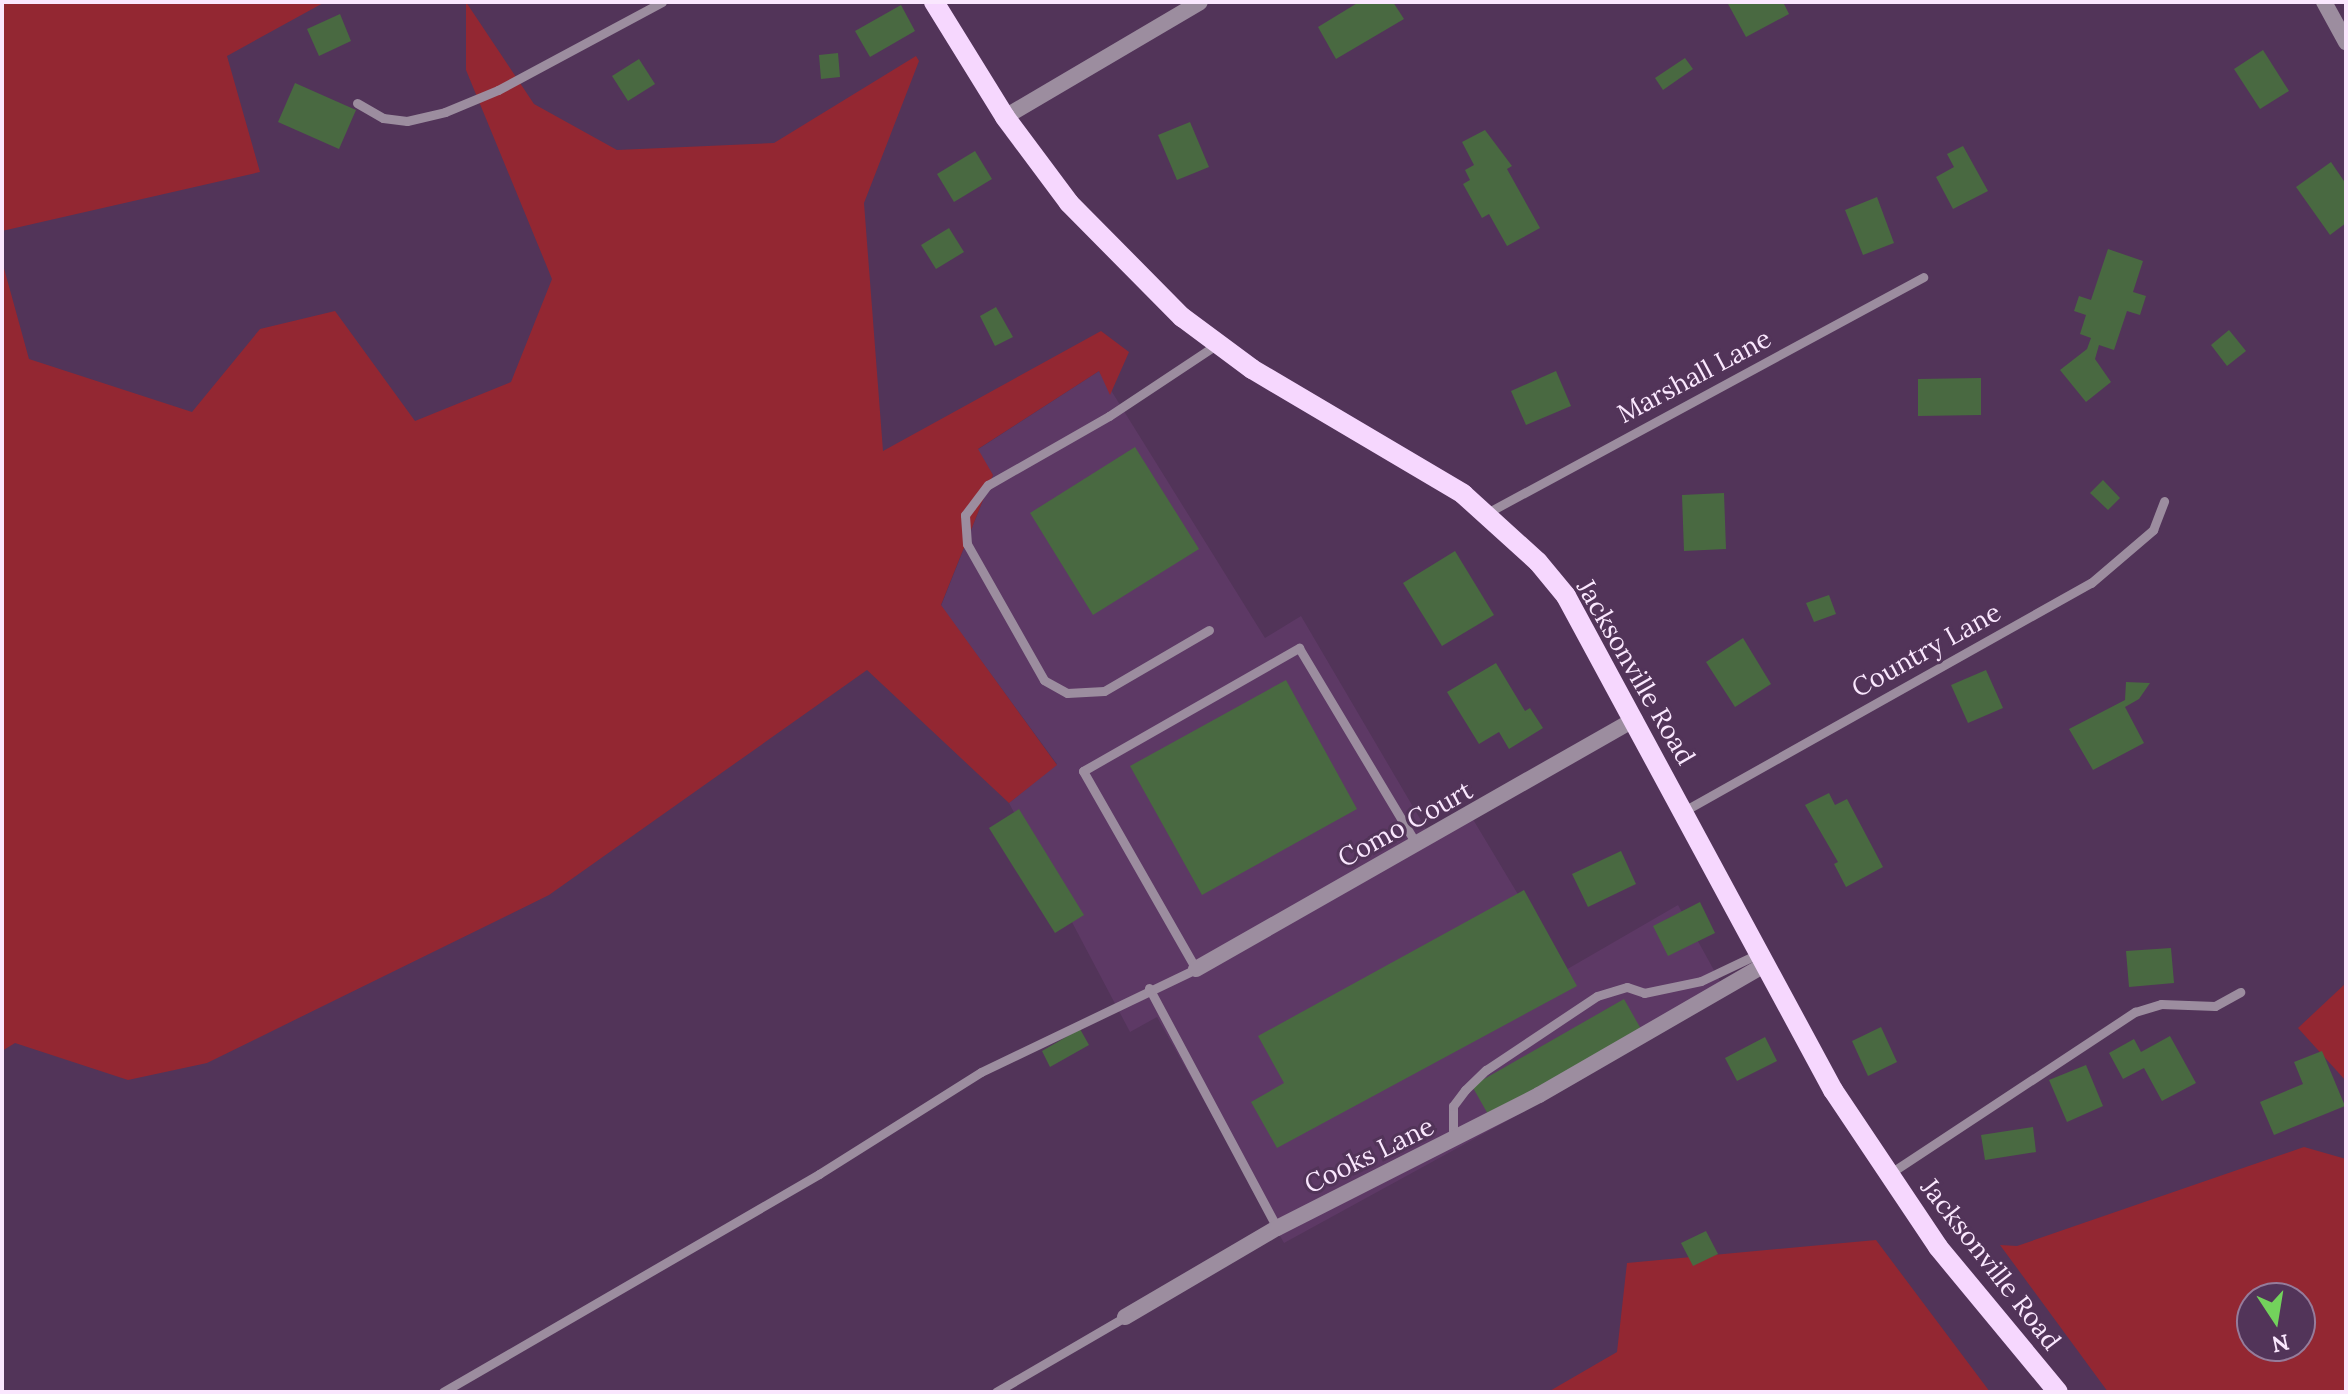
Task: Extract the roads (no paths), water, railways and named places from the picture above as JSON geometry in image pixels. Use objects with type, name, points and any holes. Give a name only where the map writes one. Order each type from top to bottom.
[{"type":"main road","name":"Jacksonville Road","points":[[934,2],[1005,117],[1099,236],[1216,345],[1487,513],[1566,596],[1833,1090],[1938,1247],[2058,1392]]},
{"type":"street","points":[[1005,117],[1200,2]]},
{"type":"street","points":[[2324,2],[2346,42]]},
{"type":"street","name":"Como Court","points":[[1196,969],[1635,719]]},
{"type":"street","name":"Cooks Lane","points":[[1125,1317],[1277,1228],[1453,1140],[1763,958]]},
{"type":"lane","points":[[357,103],[383,118],[407,121],[445,112],[526,76],[662,2]]},
{"type":"lane","name":"Marshall Lane","points":[[1487,513],[1923,277]]},
{"type":"lane","points":[[1209,630],[1104,691],[1067,693],[1044,680],[967,544],[965,515],[988,485],[1109,416],[1216,345]]},
{"type":"lane","name":"Country Lane","points":[[1684,811],[2091,583],[2153,530],[2164,501]]},
{"type":"lane","points":[[443,1392],[819,1174],[981,1072],[1149,988],[1196,969],[1083,771],[1299,648],[1417,845]]},
{"type":"lane","points":[[1453,1140],[1453,1106],[1465,1090],[1486,1070],[1597,996],[1627,987],[1644,993],[1701,981],[1763,958]]},
{"type":"lane","points":[[1149,988],[1277,1228]]},
{"type":"lane","points":[[1889,1174],[2135,1012],[2161,1004],[2215,1006],[2240,992]]},
{"type":"lane","name":"Cooks Lane","points":[[996,1392],[1125,1317]]}]
